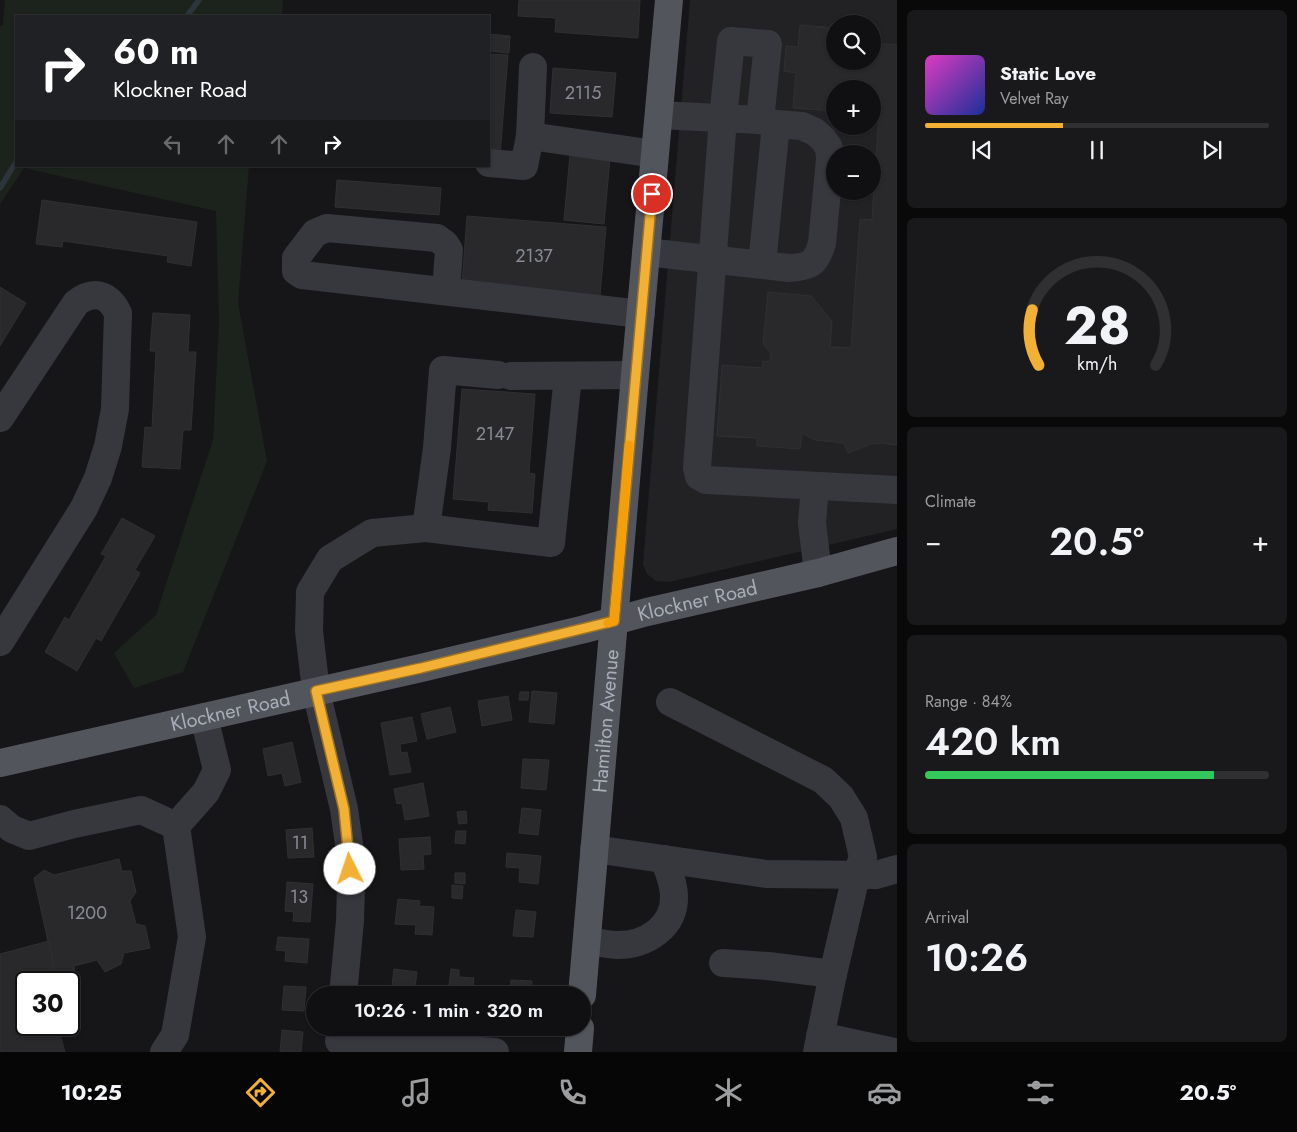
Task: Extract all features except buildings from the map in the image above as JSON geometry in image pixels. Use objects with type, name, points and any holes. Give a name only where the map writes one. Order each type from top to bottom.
[{"type":"main road","name":"Hamilton Avenue","points":[[583,986],[640,314],[669,0]]},
{"type":"main road","name":"Klockner Road","points":[[0,763],[430,666],[818,573],[897,551]]},
{"type":"main road","points":[[578,1052],[579,1036]]},
{"type":"street","points":[[762,264],[768,122],[768,44],[731,41],[723,118],[697,468],[699,476],[706,480],[897,490]]},
{"type":"street","points":[[490,163],[524,166],[530,136],[533,67]]},
{"type":"street","points":[[646,252],[789,268],[802,267],[813,263],[819,255],[822,243],[829,169],[829,148],[823,139],[802,126],[723,118],[659,115]]},
{"type":"street","points":[[530,136],[655,154]]},
{"type":"street","points":[[446,290],[448,250],[445,244],[437,238],[327,228],[314,233],[296,258],[296,271],[302,275],[446,290],[640,314]]},
{"type":"street","points":[[0,418],[76,303],[85,296],[94,295],[101,296],[113,304],[118,313],[115,409],[108,446],[98,478],[84,508],[0,642]]},
{"type":"street","points":[[426,528],[436,448],[442,370],[504,376],[635,375]]},
{"type":"street","points":[[344,986],[351,886],[350,851],[344,809],[316,691],[309,631],[310,592],[330,559],[372,533],[426,528],[551,543],[568,376]]},
{"type":"street","points":[[815,486],[812,523],[818,573]]},
{"type":"street","points":[[670,702],[823,780],[841,797],[854,818],[863,857],[856,876],[819,1044],[894,1052]]},
{"type":"street","points":[[164,1052],[175,1034],[192,937],[176,826],[206,792],[217,770],[204,717]]},
{"type":"street","points":[[0,819],[12,829],[29,836],[74,824],[141,810],[176,826]]},
{"type":"street","points":[[594,849],[766,874],[856,876],[876,875],[897,869]]},
{"type":"street","points":[[587,941],[617,945],[636,944],[654,936],[670,920],[674,906],[674,894],[664,859]]},
{"type":"street","points":[[723,963],[833,974]]},
{"type":"street","points":[[339,1040],[495,1052]]},
{"type":"shaded area","points":[[5,0],[283,0],[282,15],[15,15],[15,167],[249,167],[238,303],[267,461],[183,672],[134,688],[114,653],[156,615],[213,440],[219,322],[216,211],[24,168],[0,204],[0,26],[3,25]]},
{"type":"shaded area","points":[[690,0],[897,0],[897,529],[669,582],[656,581],[647,574],[643,564]]},
{"type":"waterway","points":[[188,15],[199,0]]},
{"type":"waterway","points":[[0,188],[15,164]]},
{"type":"slow traffic","points":[[608,623],[614,621],[629,445]]},
{"type":"route","points":[[350,869],[350,851],[344,809],[316,691],[421,668],[614,621],[652,194]]}]
